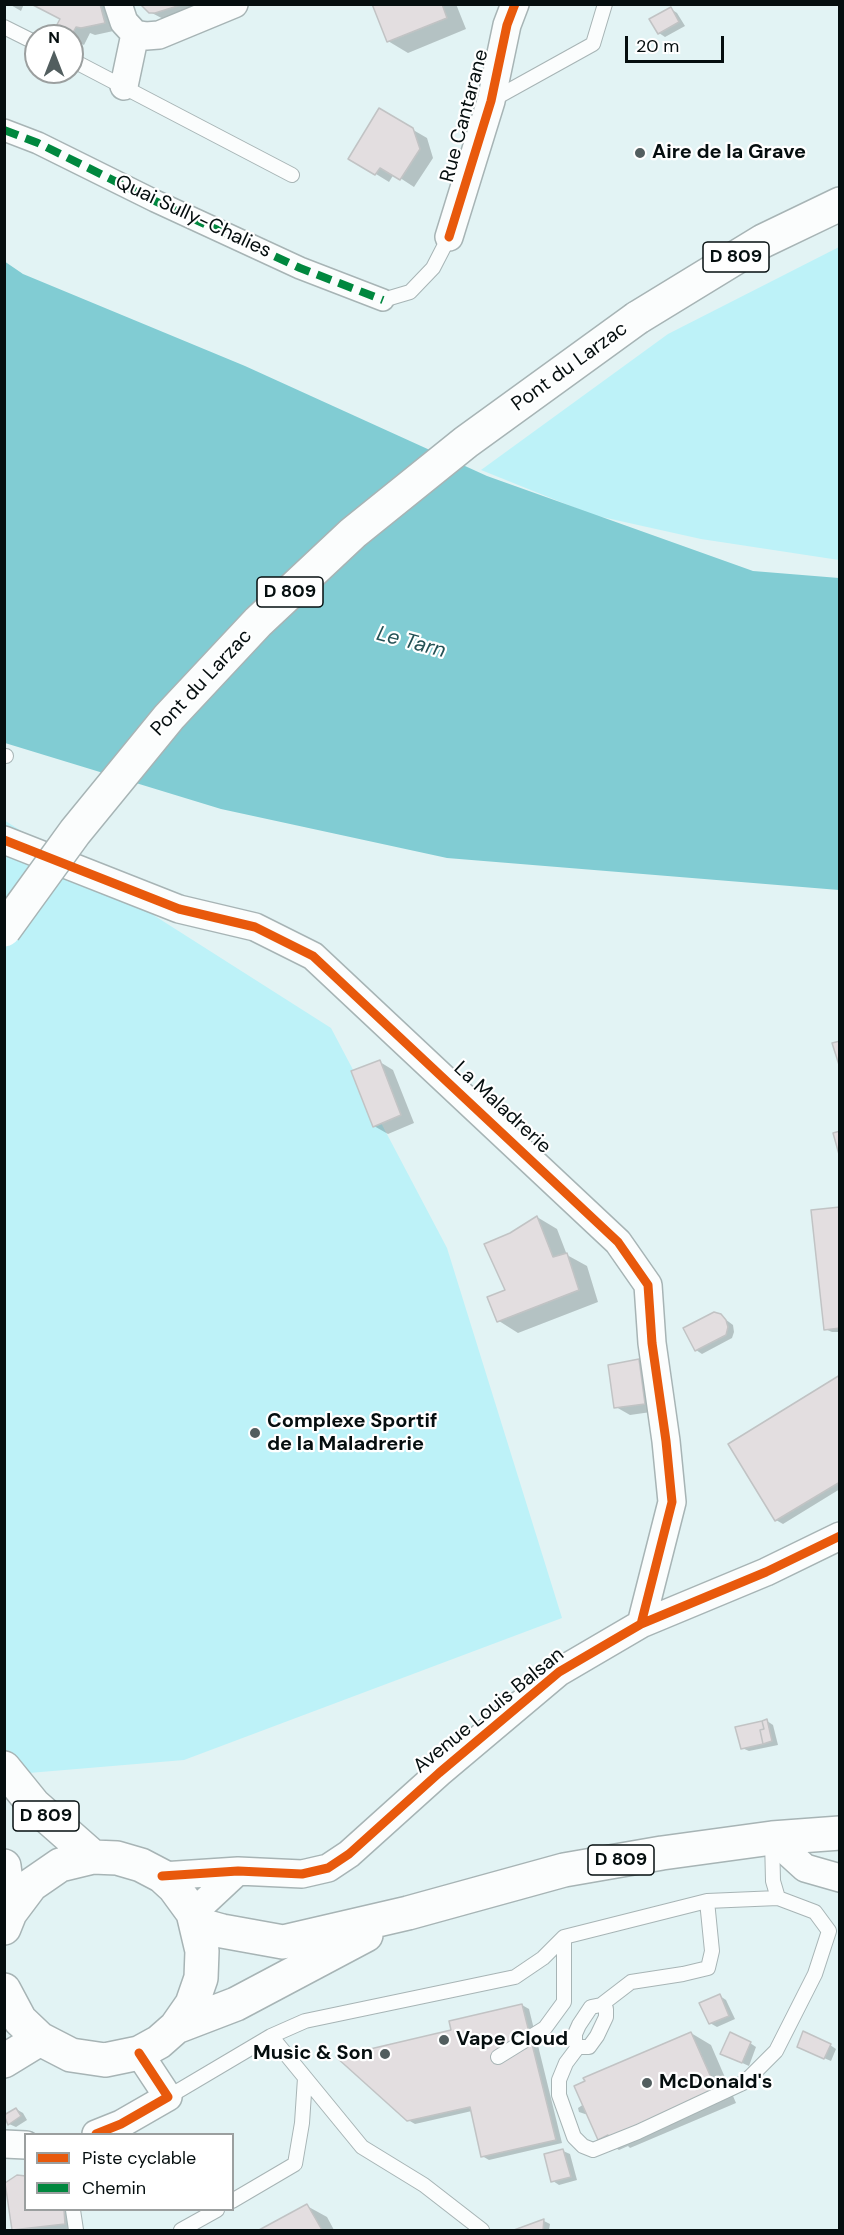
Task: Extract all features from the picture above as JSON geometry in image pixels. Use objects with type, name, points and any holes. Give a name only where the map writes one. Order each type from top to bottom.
[{"type":"main road","name":"Pont du Larzac","points":[[4,930],[75,832],[169,717],[258,622],[353,533],[475,435],[637,318],[763,241],[840,204]]},
{"type":"main road","name":"D 809","points":[[4,1768],[34,1805],[93,1857]]},
{"type":"main road","name":"D 809","points":[[195,1918],[222,1931],[283,1942],[408,1913],[564,1870],[662,1853],[772,1838],[840,1833]]},
{"type":"main road","points":[[4,1990],[20,2020],[40,2039],[71,2055],[105,2060],[139,2053],[159,2042],[176,2027],[192,2004],[201,1978],[202,1951],[195,1918],[184,1899],[162,1876],[141,1865],[117,1858],[93,1857],[60,1865],[31,1885],[7,1920]]},
{"type":"main road","points":[[4,1866],[7,1920]]},
{"type":"main road","name":"D 809","points":[[176,2027],[236,2004],[408,1913]]},
{"type":"main road","points":[[4,2061],[40,2039]]},
{"type":"street","points":[[118,4],[124,22],[135,34],[146,36],[159,35],[234,4]]},
{"type":"street","name":"Rue Cantarane","points":[[449,237],[491,101],[507,25],[515,4]]},
{"type":"street","points":[[124,86],[135,34]]},
{"type":"street","name":"Quai Sully-Chalies","points":[[4,130],[38,143],[155,201],[300,268],[383,300]]},
{"type":"street","name":"La Maladrerie","points":[[4,840],[179,909],[255,927],[313,956],[618,1242],[648,1286],[652,1343],[672,1502],[641,1624]]},
{"type":"street","name":"Avenue Louis Balsan","points":[[162,1876],[238,1871],[302,1874],[328,1868],[342,1859],[559,1672],[641,1624],[766,1572],[840,1536]]},
{"type":"street","points":[[772,1838],[805,1868],[840,1878]]},
{"type":"street","points":[[195,1918],[238,1871]]},
{"type":"street","points":[[98,2133],[121,2124],[168,2097],[139,2053]]},
{"type":"street","points":[[4,2144],[24,2145]]},
{"type":"lane","points":[[491,101],[593,44],[605,4]]},
{"type":"lane","points":[[4,27],[24,37]]},
{"type":"lane","points":[[84,66],[292,175]]},
{"type":"lane","points":[[383,300],[410,292],[434,268],[449,237]]},
{"type":"lane","points":[[772,1838],[773,1881],[778,1898]]},
{"type":"lane","points":[[168,2097],[271,2036],[305,2021],[515,1977],[543,1958],[564,1937],[706,1901],[778,1898],[815,1912],[834,1930],[815,1974],[776,2051],[745,2082],[638,2132],[593,2150],[574,2138],[559,2095],[559,2080],[566,2062],[578,2047]]},
{"type":"lane","points":[[578,2047],[575,2034],[591,2007],[601,2005],[631,1982],[708,1968],[712,1951],[706,1901]]},
{"type":"lane","points":[[498,2057],[545,2028],[564,2002],[564,1937]]},
{"type":"lane","points":[[578,2047],[589,2047],[597,2036],[606,2017],[606,2008],[601,2005]]},
{"type":"lane","points":[[271,2036],[362,2147],[423,2185],[482,2230]]},
{"type":"lane","points":[[234,2200],[295,2164],[302,2123],[305,2078]]},
{"type":"lane","points":[[73,2211],[76,2230]]},
{"type":"lane","points":[[181,2230],[215,2211]]},
{"type":"shaded area","points":[[839,247],[839,560],[701,539],[593,515],[481,470],[668,334]]},
{"type":"shaded area","name":"Complexe Sportif de la Maladrerie","points":[[4,820],[331,1028],[447,1248],[562,1618],[184,1760],[5,1775]]},
{"type":"water","name":"Le Tarn","points":[[4,261],[23,274],[245,366],[487,476],[753,571],[839,578],[839,890],[447,858],[221,809],[5,743]]},
{"type":"building","points":[[31,4],[100,4],[105,23],[84,27],[84,24],[57,24],[60,19]]},
{"type":"building","points":[[140,4],[184,4],[149,13]]},
{"type":"building","points":[[372,4],[442,4],[447,18],[387,42]]},
{"type":"building","points":[[671,7],[679,22],[658,34],[649,19]]},
{"type":"building","points":[[379,108],[413,128],[420,149],[400,180],[380,168],[375,175],[348,159]]},
{"type":"building","points":[[840,1041],[840,1068],[832,1043]]},
{"type":"building","points":[[380,1060],[401,1115],[373,1127],[351,1071]]},
{"type":"building","points":[[840,1131],[840,1158],[833,1133]]},
{"type":"building","points":[[840,1207],[840,1328],[824,1330],[811,1210]]},
{"type":"building","points":[[537,1216],[553,1257],[567,1253],[579,1290],[497,1322],[487,1297],[505,1290],[484,1244],[510,1233]]},
{"type":"building","points":[[714,1312],[721,1314],[726,1320],[728,1327],[726,1335],[695,1351],[683,1328]]},
{"type":"building","points":[[639,1359],[645,1404],[614,1408],[608,1365]]},
{"type":"building","points":[[840,1375],[840,1482],[775,1521],[728,1444]]},
{"type":"building","points":[[767,1719],[772,1741],[763,1744],[760,1730],[764,1729],[762,1721]]},
{"type":"building","points":[[762,1721],[764,1729],[760,1730],[763,1744],[741,1749],[735,1727]]},
{"type":"building","points":[[720,1994],[729,2016],[709,2024],[699,2003]]},
{"type":"building","points":[[522,2004],[556,2140],[481,2157],[470,2107],[407,2121],[336,2057],[451,2030],[449,2021]]},
{"type":"building","points":[[803,2031],[831,2044],[824,2059],[797,2047]]},
{"type":"building","name":"McDonald's","points":[[691,2032],[717,2091],[598,2140],[574,2086],[585,2081],[583,2078]]},
{"type":"building","points":[[730,2032],[751,2042],[742,2063],[720,2054]]},
{"type":"building","points":[[16,2108],[21,2116],[8,2125],[4,2115]]},
{"type":"building","points":[[563,2149],[571,2177],[551,2182],[544,2154]]},
{"type":"building","points":[[17,2175],[24,2176],[24,2211],[64,2211],[65,2224],[12,2230],[5,2183]]},
{"type":"building","points":[[307,2204],[322,2230],[259,2230]]},
{"type":"building","points":[[544,2219],[543,2230],[514,2230]]},
{"type":"marked path","points":[[4,130],[38,143],[155,201],[300,268],[383,300]]},
{"type":"cycle path","points":[[449,237],[491,101],[507,25],[515,4]]},
{"type":"cycle path","points":[[4,840],[179,909],[255,927],[313,956],[618,1242],[648,1285],[652,1343],[672,1502],[641,1624]]},
{"type":"cycle path","points":[[162,1876],[238,1871],[302,1874],[328,1868],[349,1854],[439,1773],[559,1672],[641,1624],[766,1572],[840,1536]]},
{"type":"cycle path","points":[[98,2133],[121,2124],[168,2097],[139,2053]]},
{"type":"place","name":"Aire de la Grave","points":[[640,153]]},
{"type":"place","name":"Complexe Sportif de la Maladrerie","points":[[255,1433]]},
{"type":"place","name":"Vape Cloud","points":[[444,2040]]},
{"type":"place","name":"Music & Son","points":[[385,2054]]},
{"type":"place","name":"McDonald's","points":[[647,2083]]}]
